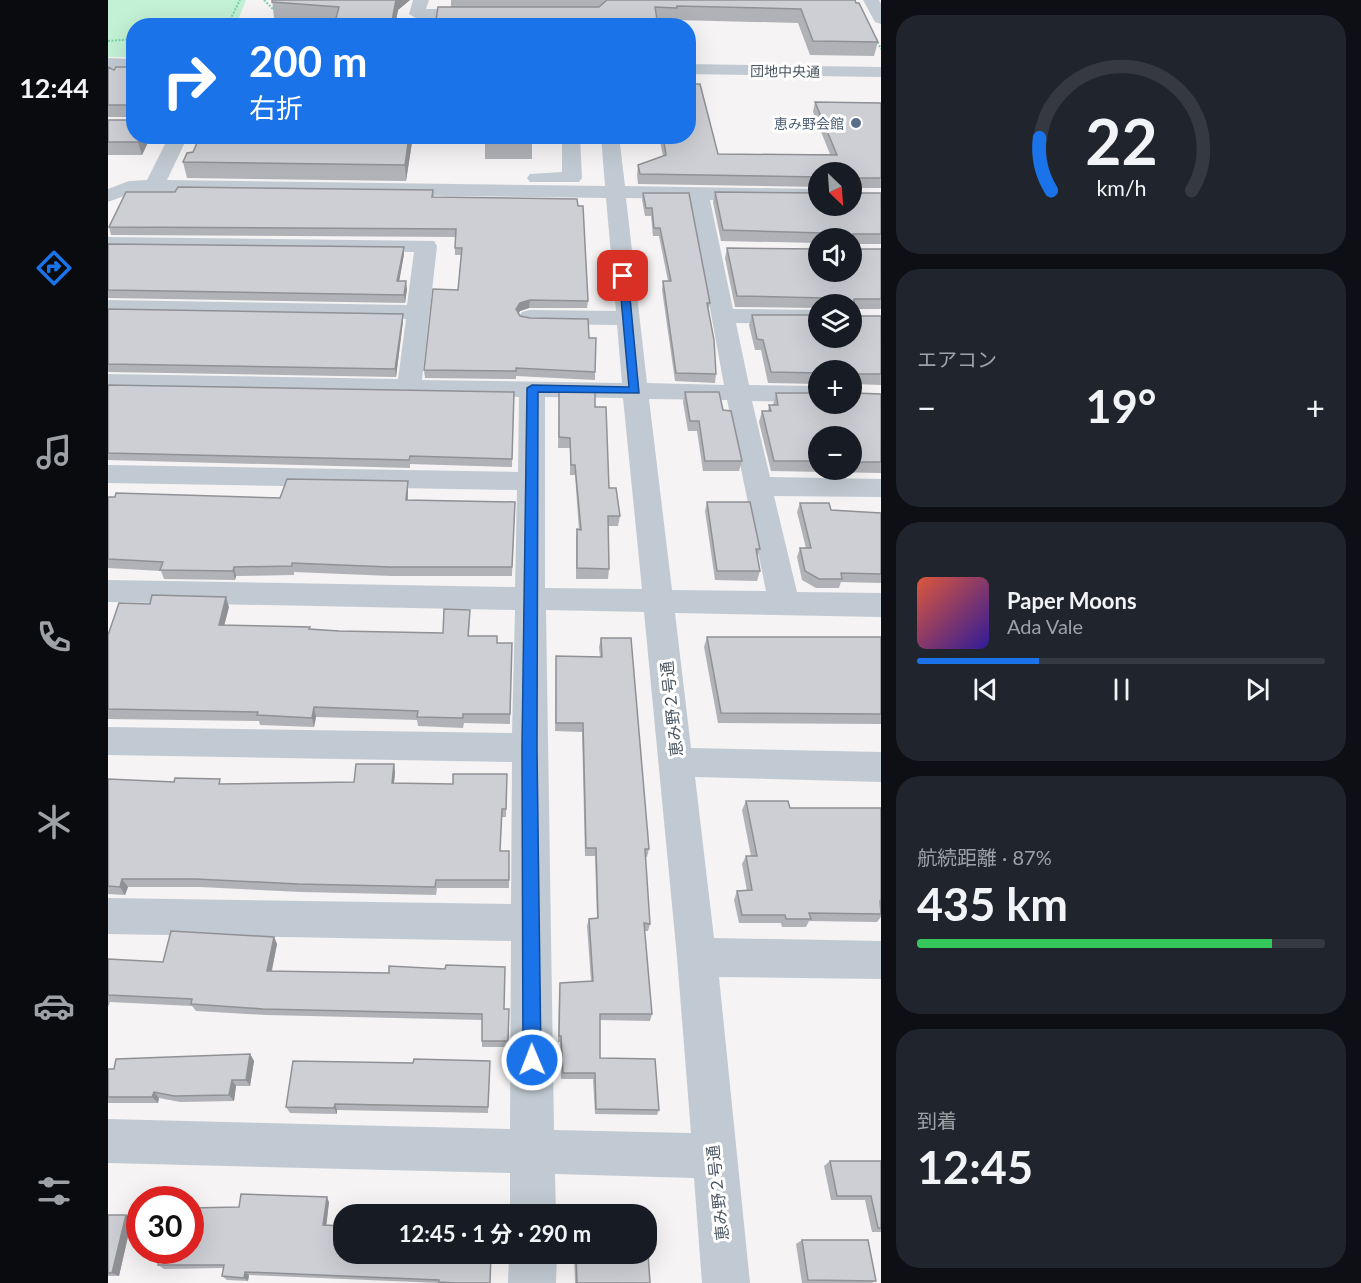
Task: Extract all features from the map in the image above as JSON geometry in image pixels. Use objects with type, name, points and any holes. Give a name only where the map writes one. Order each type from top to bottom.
[{"type":"street","points":[[871,0],[881,19]]},
{"type":"street","points":[[423,16],[490,14]]},
{"type":"street","points":[[108,63],[126,64]]},
{"type":"street","name":"団地中央通","points":[[696,69],[881,72]]},
{"type":"street","points":[[154,186],[175,144]]},
{"type":"street","points":[[441,177],[572,178],[570,144]]},
{"type":"street","name":"恵み野２号通","points":[[611,144],[635,391],[697,957],[726,1283]]},
{"type":"street","points":[[108,196],[129,187],[154,186],[808,195]]},
{"type":"street","points":[[699,193],[721,249],[724,316],[738,393],[784,603]]},
{"type":"street","points":[[108,243],[426,246],[409,387]]},
{"type":"street","points":[[108,307],[419,312]]},
{"type":"street","points":[[724,316],[808,317]]},
{"type":"street","points":[[530,317],[628,318]]},
{"type":"street","points":[[108,382],[808,394]]},
{"type":"street","points":[[532,388],[529,748],[533,1204]]},
{"type":"street","points":[[108,474],[530,481]]},
{"type":"street","points":[[760,486],[881,488]]},
{"type":"street","points":[[108,591],[881,605]]},
{"type":"street","points":[[108,741],[529,748]]},
{"type":"street","points":[[676,762],[881,767]]},
{"type":"street","points":[[108,916],[530,923]]},
{"type":"street","points":[[697,957],[881,960]]},
{"type":"street","points":[[108,1141],[713,1156]]},
{"type":"street","points":[[532,1264],[532,1283]]},
{"type":"path","points":[[231,18],[240,0]]},
{"type":"path","points":[[264,0],[270,9],[284,18]]},
{"type":"path","points":[[108,40],[126,39]]},
{"type":"green space","points":[[108,0],[246,0],[239,18],[126,18],[126,57],[108,57]]},
{"type":"building","points":[[272,0],[396,0],[393,18],[336,18],[339,7],[272,2]]},
{"type":"building","points":[[607,0],[855,0],[859,3],[878,42],[813,41],[801,9],[677,6],[677,8],[655,7],[657,18],[436,18],[438,7],[599,7]]},
{"type":"building","points":[[108,67],[114,70],[116,67],[126,67],[126,105],[108,105]]},
{"type":"building","points":[[696,84],[700,84],[718,154],[837,155],[815,102],[881,103],[881,178],[862,178],[862,162],[808,162],[808,177],[640,174],[638,165],[666,155],[664,144],[696,144]]},
{"type":"building","points":[[108,120],[126,120],[126,142],[108,142]]},
{"type":"building","points":[[196,144],[408,144],[405,165],[183,162],[187,153],[193,152]]},
{"type":"building","points":[[178,187],[433,190],[432,197],[577,199],[578,206],[583,206],[588,301],[530,300],[520,303],[516,309],[520,316],[530,318],[588,319],[589,338],[596,338],[595,372],[516,368],[516,371],[424,370],[433,289],[458,290],[462,248],[455,248],[456,229],[109,227],[126,192],[175,192]]},
{"type":"building","points":[[715,192],[808,193],[808,216],[862,216],[862,193],[881,193],[881,234],[862,234],[862,228],[808,228],[808,233],[723,230]]},
{"type":"building","points":[[643,193],[689,193],[710,303],[707,303],[714,340],[716,374],[676,373],[663,281],[671,281],[660,228],[654,228],[652,208],[646,208]]},
{"type":"building","points":[[108,244],[404,247],[397,281],[406,281],[404,295],[108,290]]},
{"type":"building","points":[[727,248],[808,249],[808,282],[862,282],[862,249],[881,249],[881,299],[862,299],[862,294],[808,294],[808,298],[737,296]]},
{"type":"building","points":[[108,309],[403,314],[395,369],[108,364]]},
{"type":"building","points":[[752,315],[808,315],[808,348],[862,348],[862,316],[881,316],[881,374],[862,374],[862,360],[808,360],[808,373],[771,372],[763,340],[757,339]]},
{"type":"building","points":[[108,385],[514,392],[512,459],[410,456],[409,460],[108,453]]},
{"type":"building","points":[[559,389],[595,389],[595,407],[606,407],[609,488],[616,488],[620,516],[608,516],[609,569],[577,568],[577,529],[581,530],[575,465],[571,465],[570,438],[559,437]]},
{"type":"building","points":[[685,392],[719,392],[723,410],[731,411],[742,461],[705,461],[699,421],[690,421]]},
{"type":"building","points":[[776,393],[808,393],[808,414],[862,414],[862,393],[881,394],[881,462],[862,462],[862,426],[808,426],[808,461],[774,461],[762,411],[771,411],[769,405],[778,405]]},
{"type":"building","points":[[287,479],[408,481],[406,500],[515,502],[512,567],[390,567],[292,563],[292,566],[234,567],[233,571],[160,570],[163,562],[108,559],[108,497],[115,497],[116,493],[280,498]]},
{"type":"building","points":[[707,502],[750,502],[760,549],[756,549],[760,571],[717,571]]},
{"type":"building","points":[[800,503],[829,503],[831,510],[881,513],[881,574],[841,573],[842,579],[819,579],[805,571],[800,548],[811,548]]},
{"type":"building","points":[[152,595],[226,597],[219,625],[310,627],[309,629],[339,631],[443,633],[444,609],[470,610],[468,636],[497,636],[497,643],[512,643],[510,714],[463,714],[463,718],[417,717],[418,711],[314,707],[312,718],[257,715],[258,712],[108,709],[108,635],[119,603],[150,604]]},
{"type":"building","points":[[707,637],[881,637],[881,714],[721,713]]},
{"type":"building","points":[[601,638],[631,638],[649,849],[645,849],[650,924],[644,923],[652,1014],[600,1014],[600,1058],[655,1059],[659,1110],[596,1109],[595,1073],[563,1073],[561,1036],[559,1036],[560,983],[593,981],[589,919],[598,918],[596,848],[586,848],[583,723],[556,723],[556,656],[602,657]]},
{"type":"building","points":[[356,764],[394,764],[392,783],[453,784],[453,774],[507,774],[506,809],[502,809],[500,851],[509,851],[509,880],[436,880],[435,887],[196,879],[122,879],[120,887],[108,886],[108,779],[174,782],[175,778],[220,779],[219,784],[354,782]]},
{"type":"building","points":[[746,801],[788,801],[790,808],[881,808],[881,914],[809,913],[811,919],[786,919],[785,915],[742,915],[737,891],[752,890],[746,856],[757,856]]},
{"type":"building","points":[[171,931],[274,937],[267,971],[389,973],[389,966],[445,969],[446,965],[505,967],[504,1009],[509,1009],[508,1041],[482,1041],[482,1014],[263,1009],[191,1004],[192,999],[108,995],[108,959],[163,962]]},
{"type":"building","points":[[250,1054],[246,1080],[232,1080],[229,1095],[174,1096],[154,1092],[152,1097],[108,1097],[108,1069],[114,1069],[116,1059]]},
{"type":"building","points":[[414,1059],[490,1061],[488,1107],[335,1104],[334,1108],[286,1107],[293,1061],[413,1063]]},
{"type":"building","points":[[830,1161],[881,1161],[881,1228],[878,1228],[871,1196],[837,1196]]},
{"type":"building","points":[[241,1194],[327,1197],[323,1225],[333,1225],[333,1264],[491,1264],[490,1283],[245,1272],[244,1278],[222,1276],[224,1265],[158,1265],[204,1264],[204,1208],[239,1207]]},
{"type":"building","points":[[108,1215],[126,1215],[112,1273],[108,1273]]},
{"type":"building","points":[[802,1240],[868,1240],[876,1281],[808,1280]]},
{"type":"building","points":[[576,1264],[649,1264],[650,1283],[577,1283]]},
{"type":"place","name":"恵み野会館","points":[[856,123]]},
{"type":"route","points":[[532,1060],[529,748],[532,388],[635,391],[623,276]]}]
